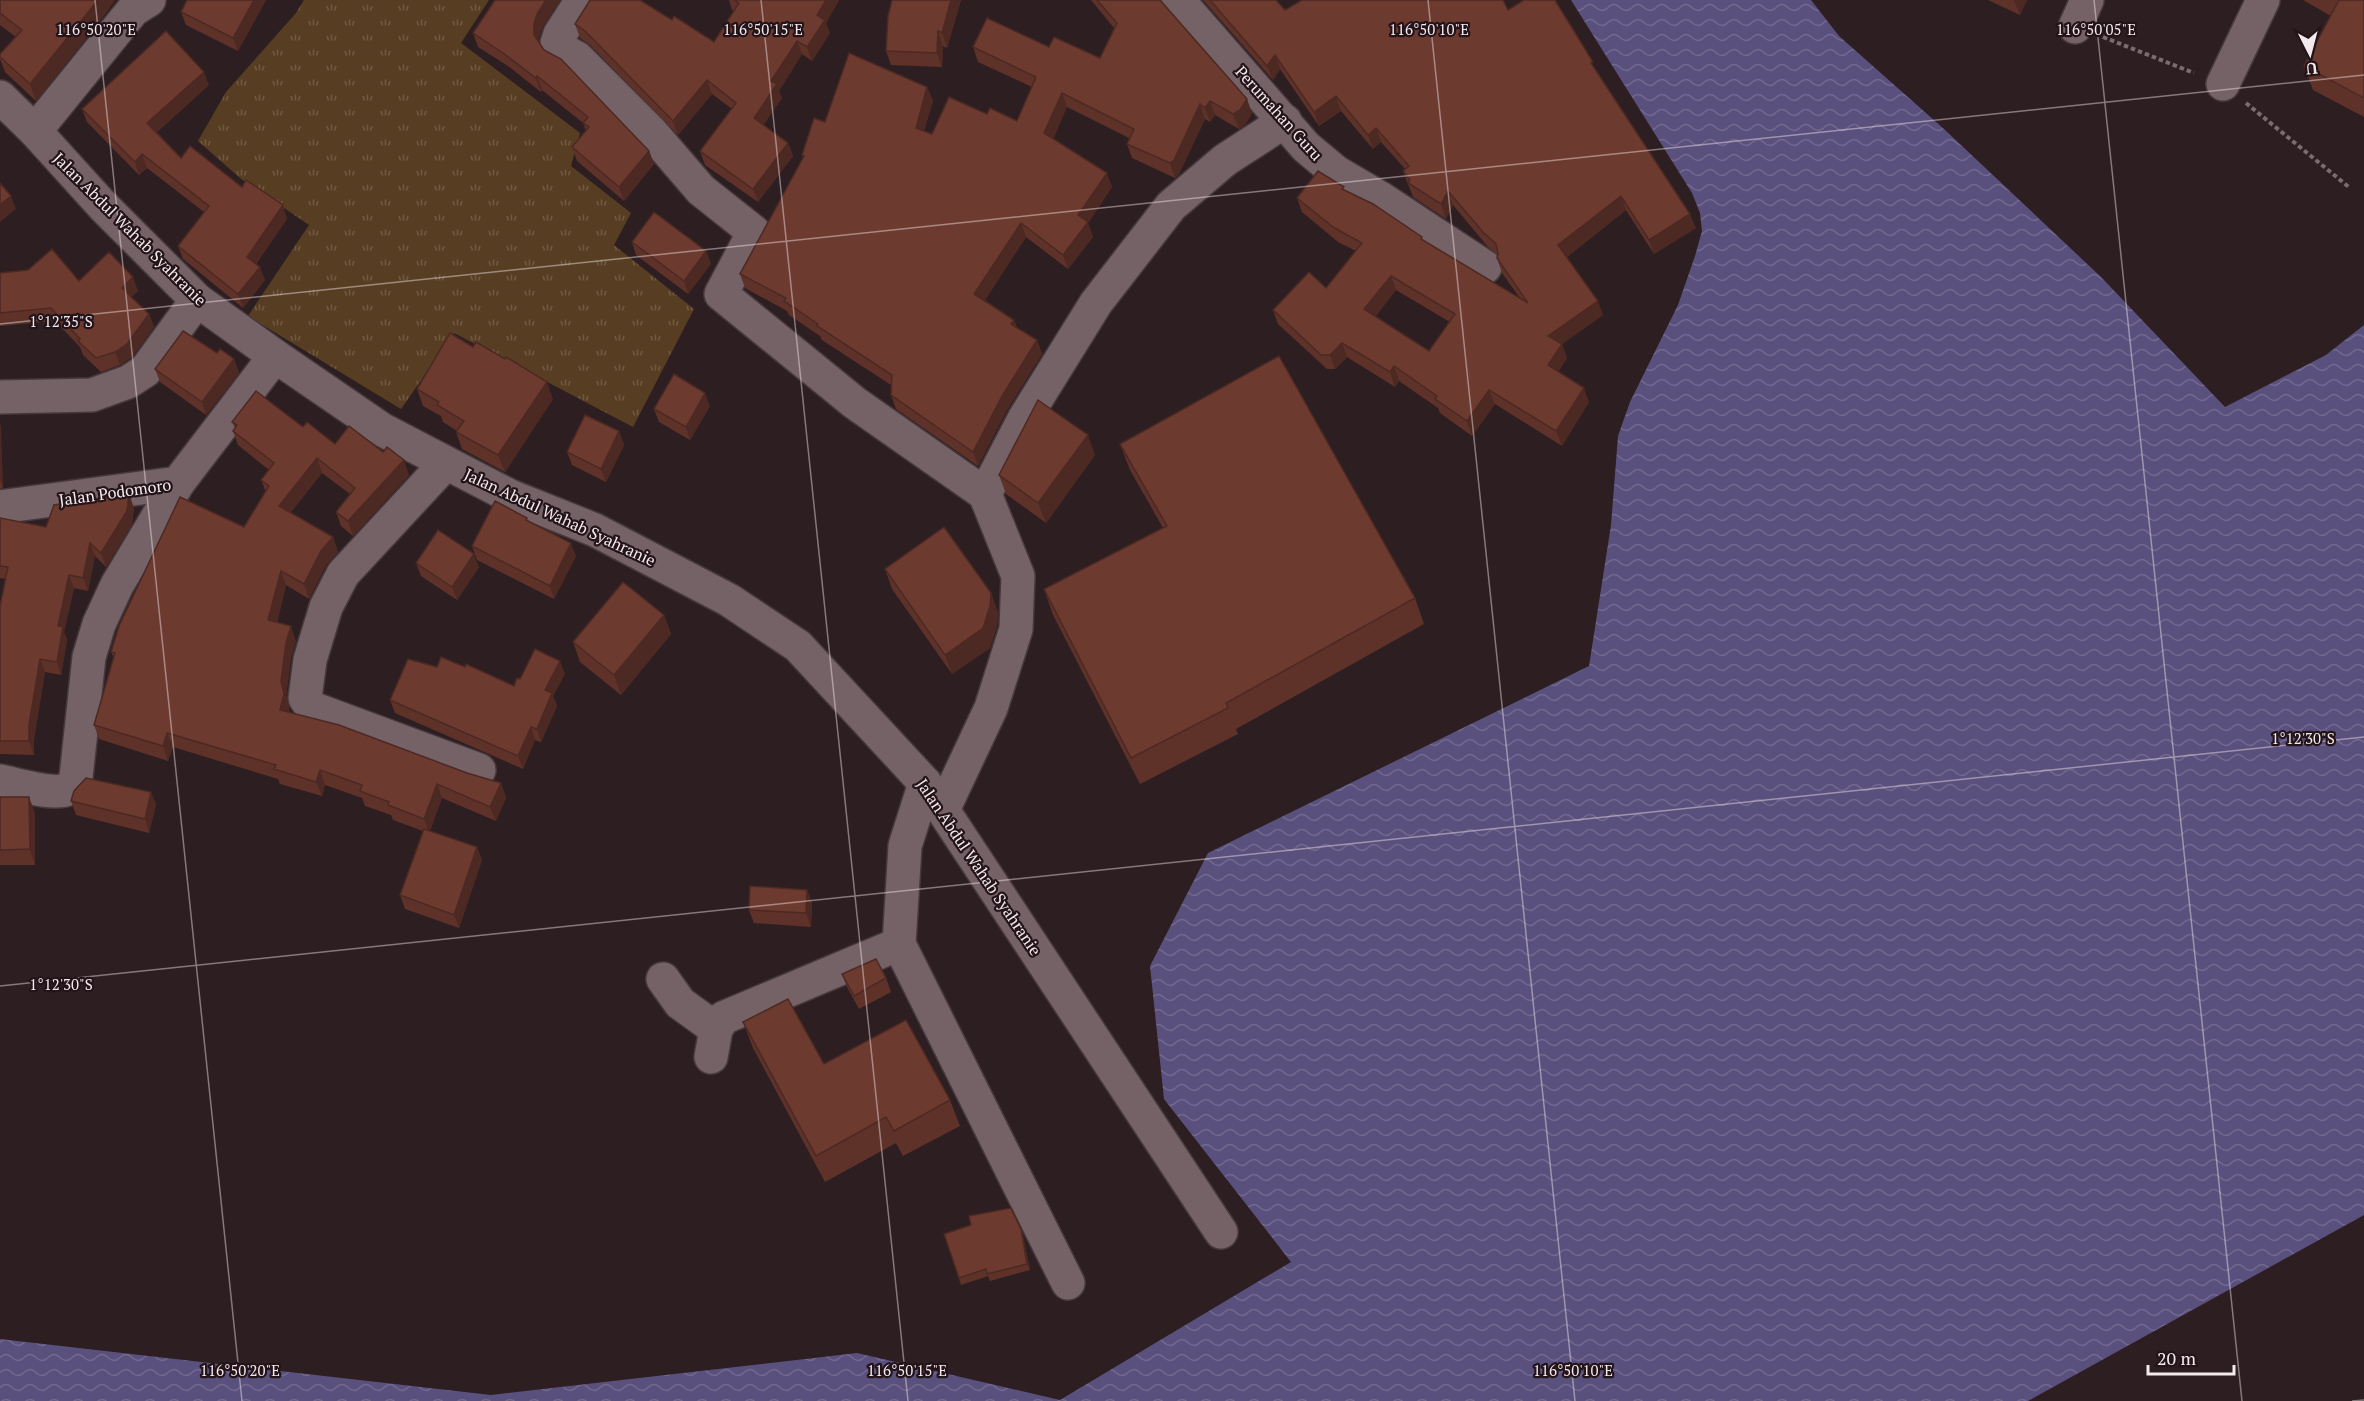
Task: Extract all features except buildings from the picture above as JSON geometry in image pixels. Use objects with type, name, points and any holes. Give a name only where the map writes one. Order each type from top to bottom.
[{"type":"street","points":[[35,131],[133,10],[149,0]]},
{"type":"street","points":[[582,0],[560,34],[557,43],[559,48],[577,58],[652,133],[700,190],[754,232],[721,294],[855,403],[985,494],[1018,576],[1016,628],[991,708],[905,846],[899,944],[1068,1283]]},
{"type":"street","name":"Perumahan Guru","points":[[1178,0],[1306,147],[1336,172],[1382,199],[1485,267]]},
{"type":"street","points":[[2223,84],[2263,0]]},
{"type":"street","name":"Jalan Abdul Wahab Syahranie","points":[[0,97],[35,131],[103,206],[197,300],[275,356],[383,430],[510,496],[595,530],[729,600],[798,646],[934,797],[1221,1232]]},
{"type":"street","points":[[985,494],[1024,419],[1096,303],[1171,206],[1225,160],[1285,121]]},
{"type":"street","points":[[0,397],[92,395],[128,382],[145,370],[197,300]]},
{"type":"street","name":"Jalan Podomoro","points":[[0,507],[178,483],[275,356]]},
{"type":"street","points":[[446,463],[343,574],[326,607],[310,660],[305,698],[312,708],[479,770]]},
{"type":"street","points":[[0,781],[56,792],[67,790],[72,785],[76,777],[89,657],[99,624],[117,585],[178,483]]},
{"type":"street","points":[[663,979],[713,1043],[723,1018],[899,944]]},
{"type":"path","points":[[2081,13],[2223,84],[2350,188]]},
{"type":"green space","points":[[304,0],[489,0],[461,43],[580,133],[571,166],[631,213],[614,245],[694,309],[633,427],[454,333],[401,409],[248,316],[309,225],[240,178],[198,141],[226,92],[296,13]]},
{"type":"water","points":[[1571,0],[1811,0],[1839,36],[1944,129],[2101,277],[2225,407],[2326,355],[2364,325],[2364,1215],[2028,1401],[0,1401],[0,1339],[491,1395],[857,1353],[1060,1400],[1291,1262],[1164,1099],[1150,966],[1208,853],[1589,666],[1611,525],[1618,436],[1630,402],[1678,305],[1702,231],[1700,213],[1692,193]]}]
